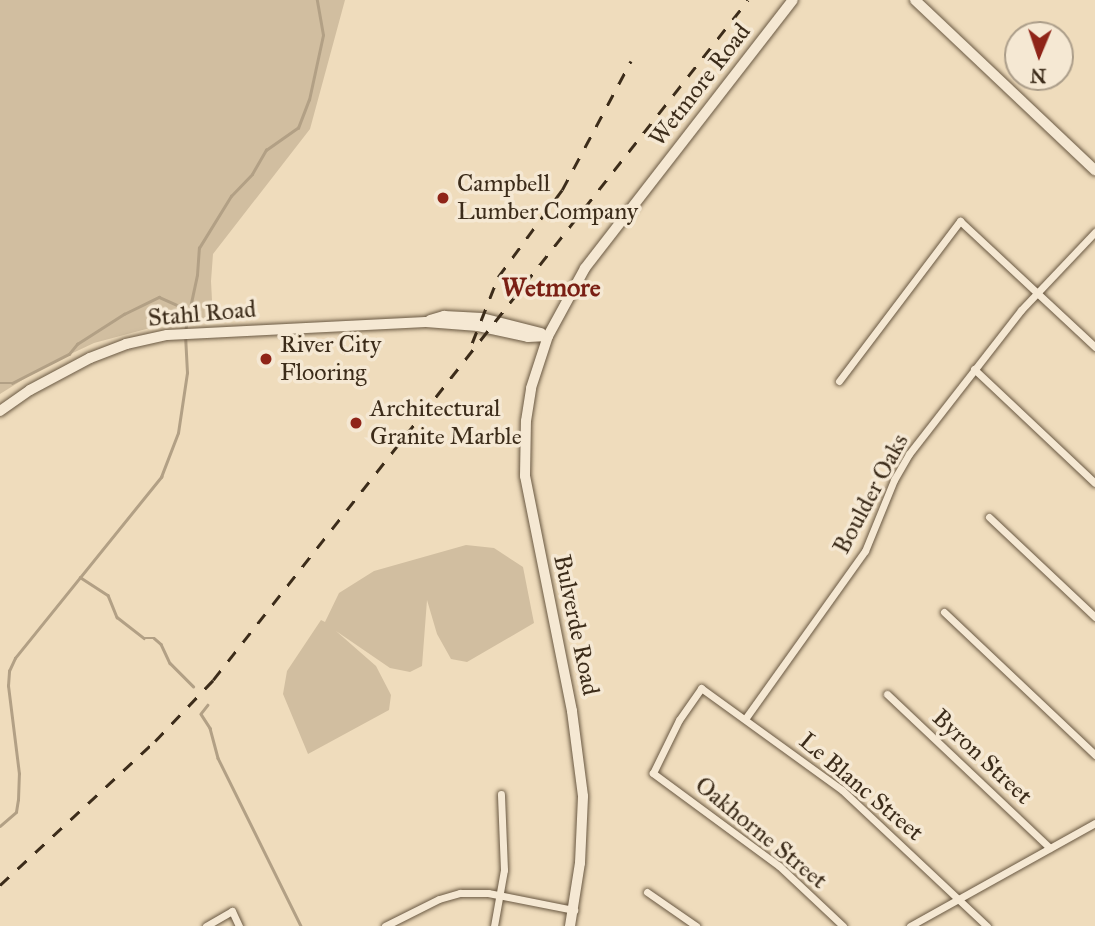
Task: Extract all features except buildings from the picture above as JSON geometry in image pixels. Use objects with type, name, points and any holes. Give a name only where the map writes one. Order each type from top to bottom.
[{"type":"main road","name":"Wetmore Road","points":[[548,336],[584,268],[793,0]]},
{"type":"main road","points":[[915,0],[1095,170]]},
{"type":"main road","name":"Stahl Road","points":[[0,411],[39,385],[90,358],[126,344],[167,335],[426,322],[444,316],[482,318],[548,336]]},
{"type":"main road","name":"Bulverde Road","points":[[548,336],[529,400],[525,476],[577,742],[583,833],[570,926]]},
{"type":"street","points":[[839,382],[960,221],[1095,347]]},
{"type":"street","name":"Boulder Oaks","points":[[745,719],[851,573],[877,528],[901,467],[974,369],[1037,292],[1095,232]]},
{"type":"street","points":[[974,369],[1095,483]]},
{"type":"street","points":[[989,517],[1095,617]]},
{"type":"street","points":[[944,612],[1095,755]]},
{"type":"street","name":"Le Blanc Street","points":[[653,773],[679,720],[701,688],[842,790],[987,926]]},
{"type":"street","name":"Byron Street","points":[[887,694],[1050,848]]},
{"type":"street","name":"Oakhorne Street","points":[[653,773],[779,866],[843,926]]},
{"type":"street","points":[[494,926],[504,870],[501,794]]},
{"type":"street","points":[[909,926],[1095,822]]},
{"type":"street","points":[[647,892],[696,926]]},
{"type":"street","points":[[385,926],[454,894],[501,896],[574,910]]},
{"type":"street","points":[[206,926],[232,911],[239,926]]},
{"type":"shaded area","points":[[0,0],[345,0],[310,129],[213,254],[213,320],[165,324],[94,343],[43,367],[0,394]]},
{"type":"shaded area","points":[[466,545],[494,548],[523,567],[534,623],[467,662],[451,659],[437,634],[427,600],[422,666],[410,672],[390,668],[336,631],[376,666],[391,695],[389,710],[308,754],[283,694],[287,671],[321,620],[325,622],[339,593],[374,571]]},
{"type":"waterway","points":[[185,331],[197,275],[199,248],[231,196],[252,174],[266,150],[298,128],[309,100],[323,35],[317,0]]},
{"type":"waterway","points":[[0,383],[12,383],[69,354],[77,344],[124,314],[159,297],[188,310]]},
{"type":"waterway","points":[[0,826],[16,812],[18,800],[19,774],[8,686],[9,671],[15,658],[161,477],[178,433],[187,373],[185,338]]},
{"type":"waterway","points":[[80,577],[108,595],[117,617],[144,638],[154,638],[161,644],[170,663],[193,686]]},
{"type":"waterway","points":[[208,705],[201,714],[210,728],[218,758],[301,926]]},
{"type":"railway","points":[[0,885],[155,741],[213,680],[748,0]]},
{"type":"railway","points":[[472,343],[498,277],[562,190],[631,61]]},
{"type":"place","name":"Campbell Lumber Company","points":[[443,198]]},
{"type":"place","name":"River City Flooring","points":[[266,359]]},
{"type":"place","name":"Architectural Granite Marble","points":[[356,423]]},
{"type":"district","name":"Wetmore","points":[[551,288]]}]
